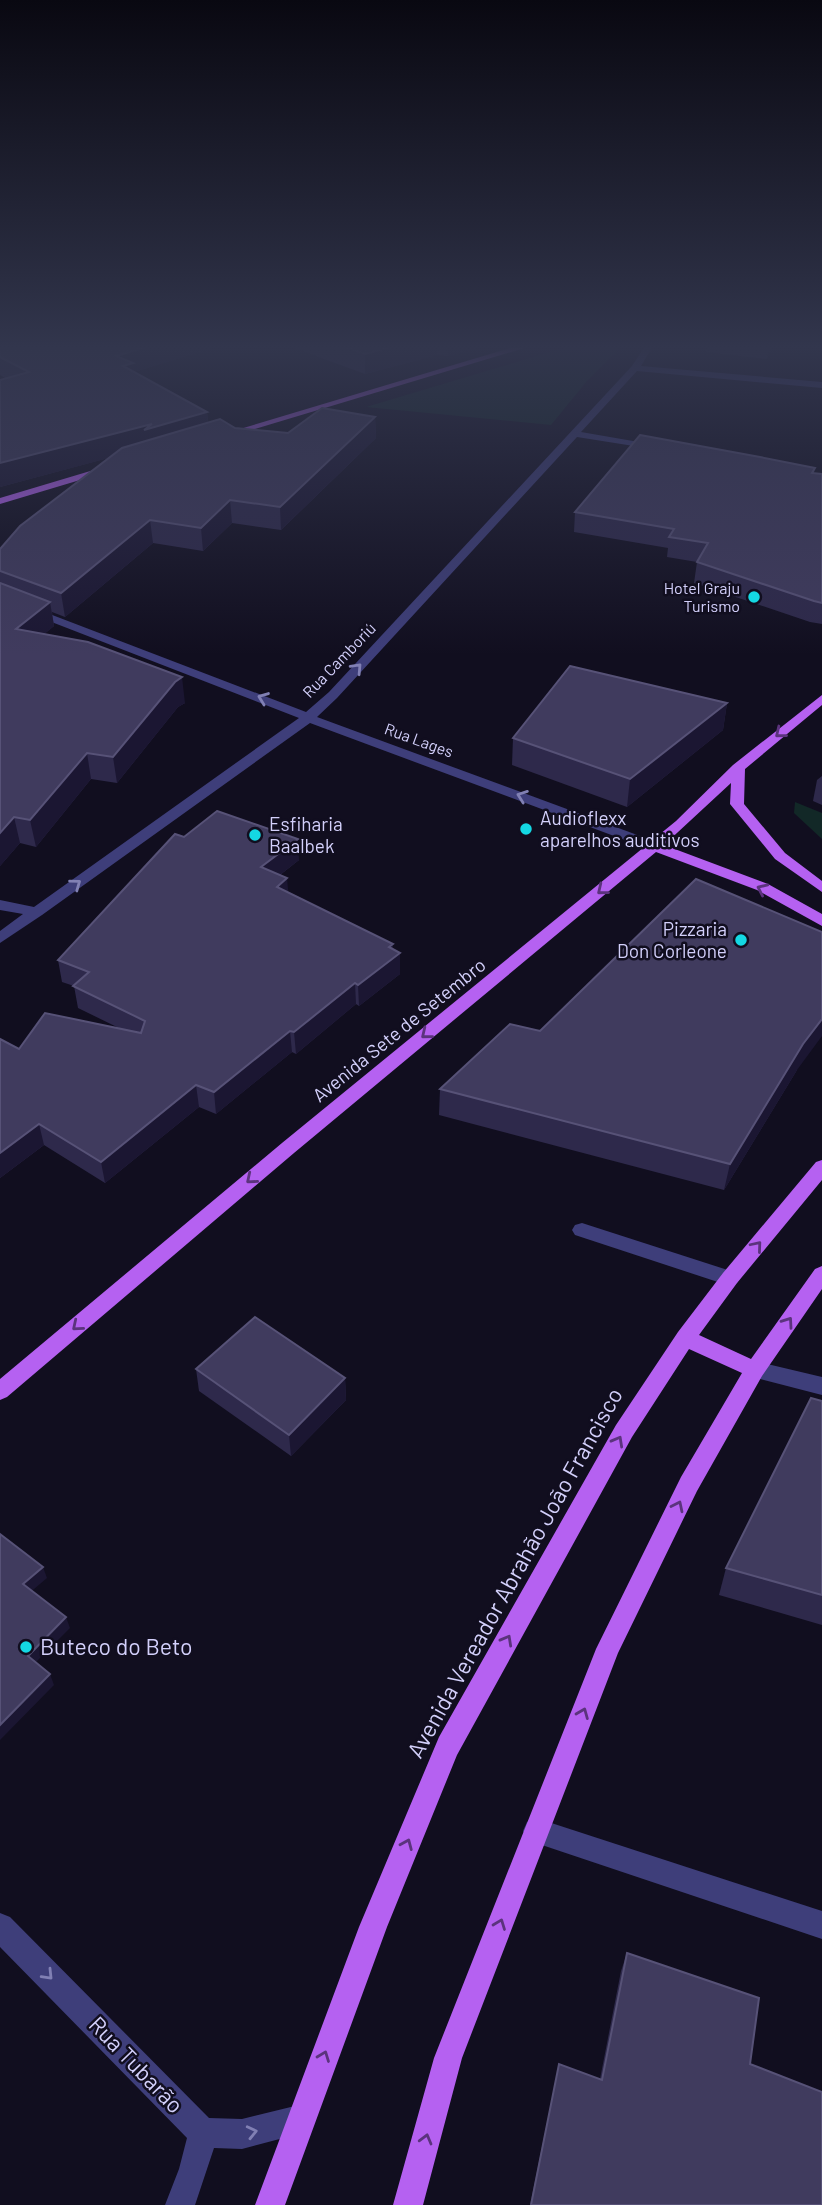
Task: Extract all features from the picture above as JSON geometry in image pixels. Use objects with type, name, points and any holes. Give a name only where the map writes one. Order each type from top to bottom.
[{"type":"main road","points":[[0,501],[120,466]]},
{"type":"main road","name":"Avenida Sete de Setembro","points":[[0,1391],[298,1140],[681,824],[738,768],[822,699]]},
{"type":"main road","points":[[738,768],[737,804],[780,856],[822,888]]},
{"type":"main road","name":"Rua Lages","points":[[654,846],[752,884],[807,910],[822,921]]},
{"type":"main road","name":"Avenida Vereador Abrahão João Francisco","points":[[270,2205],[299,2119],[373,1927],[448,1746],[624,1431],[685,1338],[730,1278],[822,1167]]},
{"type":"main road","points":[[408,2205],[448,2058],[608,1649],[689,1484],[755,1370],[822,1274]]},
{"type":"main road","points":[[685,1338],[755,1370]]},
{"type":"street","name":"Rua Camboriú","points":[[0,938],[309,717],[333,695],[558,449]]},
{"type":"street","points":[[659,449],[665,450]]},
{"type":"street","name":"Rua Lages","points":[[0,598],[654,846]]},
{"type":"street","points":[[0,905],[37,912]]},
{"type":"street","points":[[582,1230],[730,1278]]},
{"type":"street","points":[[755,1370],[822,1386]]},
{"type":"street","points":[[536,1831],[822,1925]]},
{"type":"street","name":"Rua Tubarão","points":[[0,1927],[203,2133]]},
{"type":"street","points":[[180,2205],[194,2169],[203,2133],[242,2134],[299,2119]]},
{"type":"green space","points":[[795,802],[822,813],[822,839],[794,813]]},
{"type":"building","points":[[0,449],[55,449],[0,463]]},
{"type":"building","points":[[121,449],[341,449],[280,507],[230,500],[201,528],[150,520],[61,593],[0,571],[0,549],[20,526]]},
{"type":"building","points":[[628,449],[716,449],[815,468],[812,473],[822,474],[822,603],[697,562],[708,543],[669,537],[674,529],[575,512]]},
{"type":"building","points":[[0,583],[50,602],[16,629],[88,642],[182,677],[113,757],[87,753],[30,820],[14,817],[0,833]]},
{"type":"building","points":[[570,666],[727,703],[630,779],[513,738]]},
{"type":"building","points":[[217,811],[298,839],[261,867],[287,878],[277,887],[393,944],[389,947],[400,953],[358,985],[355,983],[294,1032],[290,1031],[214,1092],[196,1085],[101,1162],[39,1124],[0,1153],[0,1039],[19,1049],[45,1013],[141,1033],[145,1021],[73,986],[89,972],[58,960],[175,834],[184,837]]},
{"type":"building","points":[[696,879],[822,932],[822,1019],[803,1044],[730,1164],[440,1089],[510,1024],[540,1031]]},
{"type":"building","points":[[255,1317],[345,1378],[289,1435],[196,1369]]},
{"type":"building","points":[[811,1398],[822,1401],[822,1595],[726,1568]]},
{"type":"building","name":"Buteco do Beto","points":[[0,1534],[43,1567],[23,1584],[66,1617],[28,1656],[50,1674],[0,1725]]},
{"type":"building","points":[[627,1953],[759,1998],[750,2064],[822,2092],[822,2205],[531,2205],[559,2064],[602,2080]]},
{"type":"place","name":"Hotel Graju Turismo","points":[[754,597]]},
{"type":"place","name":"Audioflexx aparelhos auditivos","points":[[526,829]]},
{"type":"place","name":"Esfiharia Baalbek","points":[[255,835]]},
{"type":"place","name":"Pizzaria Don Corleone","points":[[741,940]]},
{"type":"place","name":"Buteco do Beto","points":[[26,1647]]}]
